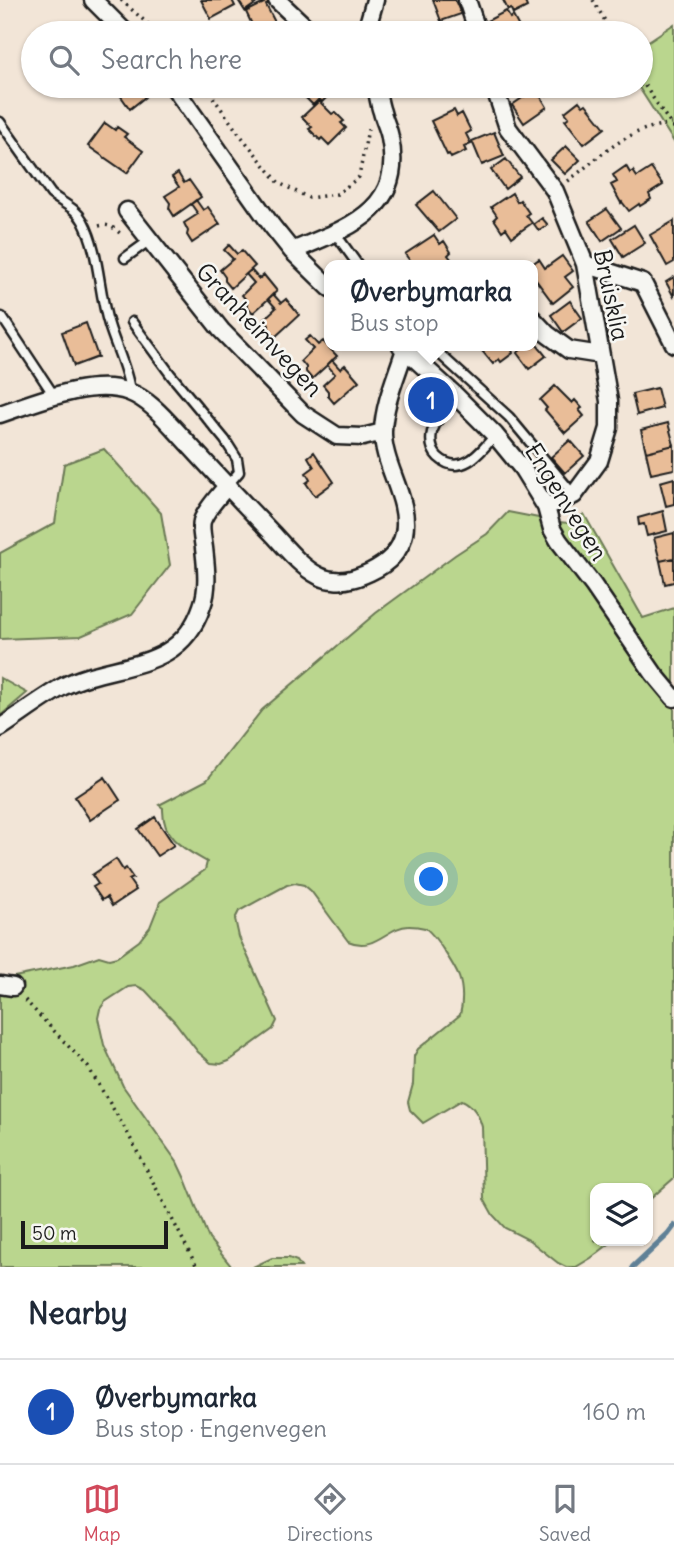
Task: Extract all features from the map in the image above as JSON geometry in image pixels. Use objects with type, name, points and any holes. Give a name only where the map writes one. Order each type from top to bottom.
[{"type":"street","points":[[93,0],[114,21]]},
{"type":"street","points":[[277,0],[299,21]]},
{"type":"street","points":[[369,21],[375,0]]},
{"type":"street","points":[[467,0],[474,21]]},
{"type":"street","points":[[181,98],[272,226],[292,251],[324,282]]},
{"type":"street","points":[[292,251],[364,218],[386,194],[393,171],[390,138],[378,98]]},
{"type":"street","name":"Bruisklia","points":[[498,98],[508,128],[555,191],[585,264],[609,401],[609,428],[599,461],[574,495]]},
{"type":"street","name":"Granheimvegen","points":[[127,211],[221,330],[303,414],[337,436],[363,437],[383,432]]},
{"type":"street","points":[[585,264],[643,283],[674,344]]},
{"type":"street","points":[[538,324],[569,350],[601,355]]},
{"type":"street","points":[[0,414],[83,390],[107,387],[130,392],[154,407],[298,561],[319,576],[336,581],[353,579],[395,556],[404,534],[404,509],[388,464],[383,432],[402,351]]},
{"type":"street","name":"Engenvegen","points":[[407,351],[495,435],[522,468],[546,507],[552,529],[559,541],[674,698]]},
{"type":"street","points":[[0,728],[63,687],[141,664],[162,655],[182,640],[193,626],[203,604],[206,580],[202,522],[227,486]]},
{"type":"street","points":[[546,507],[574,495]]},
{"type":"lane","points":[[0,122],[51,194],[73,208],[82,219],[92,240],[108,323],[128,377],[130,392]]},
{"type":"lane","points":[[335,233],[354,260]]},
{"type":"lane","points":[[125,258],[150,240]]},
{"type":"lane","points":[[2,317],[55,397]]},
{"type":"lane","points":[[132,322],[237,459],[239,472],[227,486]]},
{"type":"lane","points":[[436,351],[509,417],[574,495]]},
{"type":"lane","points":[[456,396],[438,418],[432,434],[431,446],[436,455],[446,463],[457,466],[466,463],[495,435]]},
{"type":"path","points":[[121,0],[145,21]]},
{"type":"path","points":[[593,0],[605,21]]},
{"type":"path","points":[[214,98],[279,183],[309,198],[337,194],[359,177],[369,126]]},
{"type":"path","points":[[653,98],[674,129]]},
{"type":"path","points":[[555,191],[608,149],[637,131],[671,124]]},
{"type":"path","points":[[87,230],[111,226],[136,250]]},
{"type":"path","points":[[7,986],[88,1068],[126,1130],[197,1267]]},
{"type":"green space","points":[[674,24],[674,142],[646,98],[653,98],[653,38]]},
{"type":"green space","points":[[104,449],[161,513],[170,565],[132,614],[81,636],[0,639],[0,553],[55,523],[64,464]]},
{"type":"green space","points":[[508,512],[568,523],[584,514],[643,618],[674,608],[674,1178],[653,1197],[653,1183],[590,1183],[590,1246],[607,1246],[576,1267],[566,1267],[558,1263],[529,1240],[505,1228],[484,1199],[482,1127],[475,1111],[462,1100],[423,1123],[410,1110],[408,1102],[413,1084],[414,1056],[418,1049],[460,1015],[461,986],[449,958],[434,936],[421,927],[401,927],[366,944],[348,941],[311,891],[304,885],[295,883],[239,911],[235,919],[239,937],[277,1021],[273,1029],[229,1061],[211,1063],[198,1052],[145,990],[137,986],[128,987],[105,1002],[98,1018],[104,1045],[123,1086],[177,1162],[209,1239],[234,1267],[0,1267],[0,977],[14,977],[74,965],[99,956],[109,959],[117,957],[139,941],[150,927],[160,902],[205,870],[207,862],[182,847],[170,835],[166,828],[163,808],[159,805],[207,780],[262,710],[376,613],[487,534]]},
{"type":"green space","points":[[0,678],[27,693],[0,716]]},
{"type":"green space","points":[[272,1258],[289,1258],[297,1261],[301,1267],[253,1267]]},
{"type":"building","points":[[201,0],[232,0],[235,6],[211,19]]},
{"type":"building","points":[[238,0],[261,0],[245,11]]},
{"type":"building","points":[[433,0],[455,0],[461,14],[441,21]]},
{"type":"building","points":[[503,0],[529,0],[525,2],[527,7],[513,14]]},
{"type":"building","points":[[272,1],[266,5],[274,21],[250,21],[246,12],[263,2]]},
{"type":"building","points":[[506,11],[516,21],[487,21]]},
{"type":"building","points":[[122,98],[144,98],[130,109]]},
{"type":"building","points":[[306,98],[326,98],[322,102],[319,99],[313,105]]},
{"type":"building","points":[[522,98],[542,98],[547,107],[524,123],[512,105]]},
{"type":"building","points":[[319,101],[344,121],[341,123],[346,128],[329,145],[309,129],[312,127],[302,117]]},
{"type":"building","points":[[579,101],[583,106],[586,104],[605,128],[584,144],[565,120],[569,117],[565,112]]},
{"type":"building","points":[[454,110],[457,116],[462,113],[471,131],[466,134],[471,144],[464,147],[466,151],[451,158],[431,121]]},
{"type":"building","points":[[105,123],[127,134],[124,137],[143,151],[127,173],[88,146]]},
{"type":"building","points":[[494,132],[504,156],[482,165],[472,141]]},
{"type":"building","points":[[566,146],[580,160],[565,174],[551,160]]},
{"type":"building","points":[[506,159],[520,177],[505,189],[491,170]]},
{"type":"building","points":[[626,166],[630,173],[633,171],[637,177],[651,168],[663,185],[649,194],[651,199],[629,211],[611,185],[617,182],[613,175]]},
{"type":"building","points":[[178,173],[184,183],[189,180],[201,197],[174,216],[165,196],[179,187],[172,177]]},
{"type":"building","points":[[434,191],[456,219],[439,232],[416,205]]},
{"type":"building","points":[[512,193],[529,213],[526,215],[532,223],[512,237],[506,228],[502,231],[494,219],[497,216],[491,207]]},
{"type":"building","points":[[196,200],[203,210],[208,207],[220,224],[192,243],[184,223],[198,214],[191,204]]},
{"type":"building","points":[[607,209],[621,228],[602,241],[589,221]]},
{"type":"building","points":[[542,218],[548,225],[539,231],[534,224]]},
{"type":"building","points":[[674,221],[674,262],[667,266],[650,235]]},
{"type":"building","points":[[634,225],[645,243],[623,257],[612,239]]},
{"type":"building","points":[[434,235],[440,244],[444,241],[451,252],[448,255],[452,260],[409,260],[405,254]]},
{"type":"building","points":[[229,245],[237,254],[242,251],[255,266],[231,288],[220,270],[233,259],[224,250]]},
{"type":"building","points":[[562,256],[573,271],[565,277],[573,287],[553,303],[538,283],[538,260],[539,259],[545,268]]},
{"type":"building","points":[[251,270],[259,279],[264,275],[277,291],[253,313],[242,295],[254,283],[246,274]]},
{"type":"building","points":[[674,277],[674,297],[666,282]]},
{"type":"building","points":[[273,294],[281,303],[286,299],[299,315],[275,337],[264,319],[276,308],[268,299]]},
{"type":"building","points":[[570,301],[582,318],[563,332],[551,315]]},
{"type":"building","points":[[86,323],[98,357],[74,366],[62,332]]},
{"type":"building","points":[[310,336],[318,345],[323,341],[324,351],[332,351],[337,356],[312,379],[301,361],[313,349],[305,340]]},
{"type":"building","points":[[538,346],[546,356],[529,369],[517,353],[538,351]]},
{"type":"building","points":[[482,351],[512,351],[501,362],[499,359],[493,364]]},
{"type":"building","points":[[332,360],[340,369],[345,365],[359,381],[334,403],[323,385],[335,374],[327,365]]},
{"type":"building","points":[[555,386],[572,403],[575,400],[582,408],[579,410],[584,416],[565,433],[540,400]]},
{"type":"building","points":[[657,388],[662,408],[637,415],[632,394]]},
{"type":"building","points":[[668,423],[674,445],[646,452],[641,430]]},
{"type":"building","points":[[570,440],[584,456],[565,473],[551,457]]},
{"type":"building","points":[[674,445],[674,469],[651,474],[646,452]]},
{"type":"building","points":[[314,452],[334,482],[315,496],[306,483],[310,480],[306,473],[314,467],[308,457]]},
{"type":"building","points":[[674,478],[674,504],[666,506],[660,482]]},
{"type":"building","points":[[663,511],[667,531],[647,536],[644,524],[639,525],[638,518]]},
{"type":"building","points":[[674,533],[674,558],[660,561],[654,538]]},
{"type":"building","points":[[674,558],[674,582],[665,584],[660,561]]},
{"type":"building","points":[[105,777],[120,800],[90,820],[75,797]]},
{"type":"building","points":[[155,817],[174,845],[157,856],[138,829]]},
{"type":"building","points":[[116,859],[123,870],[126,868],[133,878],[129,880],[136,890],[112,906],[107,897],[102,900],[93,887],[98,884],[92,875]]},
{"type":"waterway","points":[[633,1267],[674,1226]]},
{"type":"place","name":"Øverbymarka","points":[[431,400]]}]
